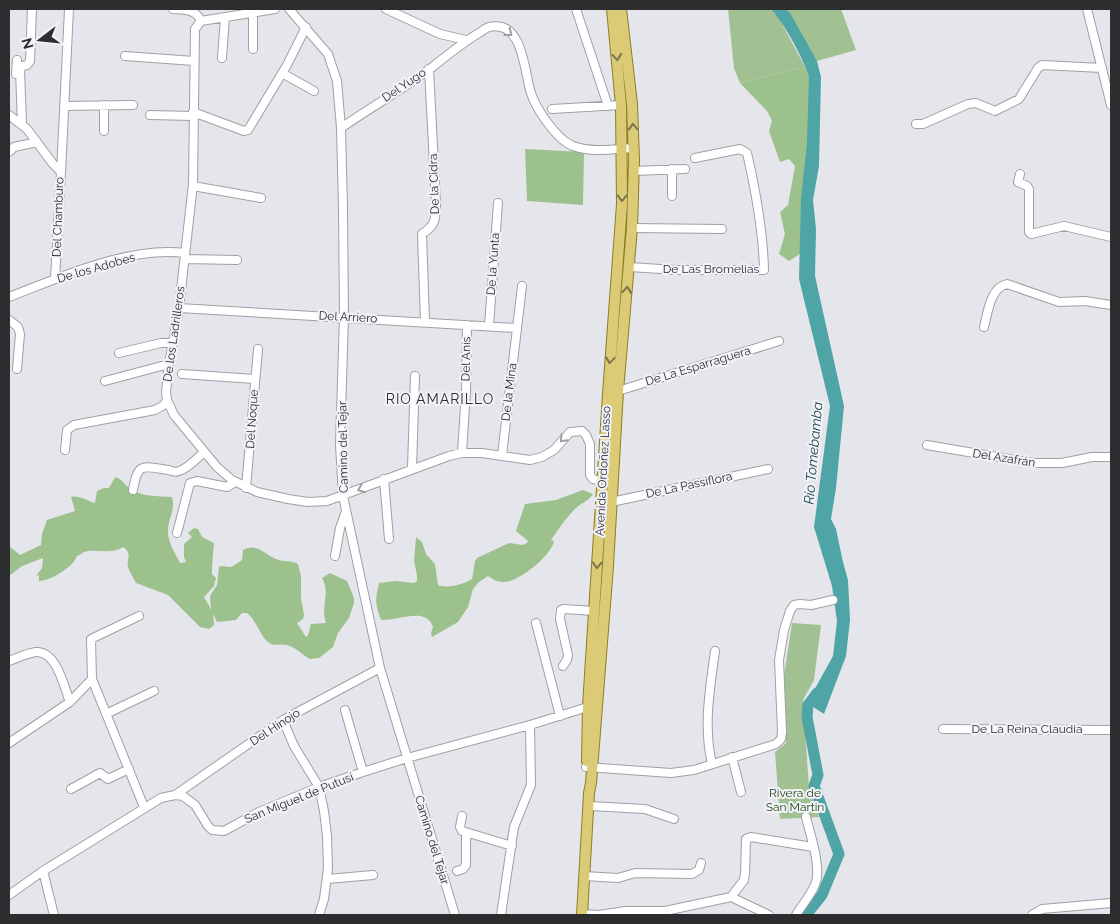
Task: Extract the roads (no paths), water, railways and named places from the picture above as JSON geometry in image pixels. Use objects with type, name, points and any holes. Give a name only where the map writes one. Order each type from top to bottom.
[{"type":"main road","points":[[612,9],[621,105],[628,149]]},
{"type":"main road","points":[[621,9],[632,104],[628,149]]},
{"type":"main road","name":"Avenida Ordoñez Lasso","points":[[593,706],[632,228],[634,171],[628,149]]},
{"type":"main road","name":"Avenida Ordoñez Lasso","points":[[582,915],[589,806],[595,612],[608,394],[628,149]]},
{"type":"street","points":[[22,124],[20,70],[22,66],[27,65],[30,61],[32,9]]},
{"type":"street","points":[[61,172],[69,9]]},
{"type":"street","points":[[173,9],[195,12],[201,21],[275,9]]},
{"type":"street","name":"Camino del Tejar","points":[[290,9],[328,54],[337,81],[341,128],[344,318],[340,445],[343,496],[380,668],[455,915]]},
{"type":"street","points":[[386,9],[394,10],[440,34],[466,40]]},
{"type":"street","points":[[576,9],[608,106]]},
{"type":"street","points":[[1087,9],[1111,105]]},
{"type":"street","points":[[253,12],[253,49]]},
{"type":"street","points":[[222,58],[225,17]]},
{"type":"street","name":"De los Ladrilleros","points":[[201,21],[195,29],[193,186],[179,308],[166,392],[167,400],[174,415],[217,467],[235,482],[246,488],[288,500],[327,501],[412,468],[462,453],[502,455],[530,460],[542,457],[554,450],[570,432],[582,431],[590,444],[590,475],[594,480],[603,482]]},
{"type":"street","points":[[150,114],[193,114],[248,130],[282,73],[306,27]]},
{"type":"street","name":"Del Yugo","points":[[341,128],[429,69],[466,40],[489,27],[502,28],[513,34],[520,44],[530,92],[535,103],[562,140],[572,146],[588,150],[628,149]]},
{"type":"street","points":[[125,56],[194,61]]},
{"type":"street","points":[[12,117],[16,60]]},
{"type":"street","points":[[916,124],[923,124],[968,104],[976,103],[995,111],[998,110],[1004,105],[1019,99],[1038,68],[1042,65],[1102,68]]},
{"type":"street","name":"De la Cidra","points":[[426,322],[422,234],[431,228],[435,221],[436,204],[429,69]]},
{"type":"street","points":[[282,73],[314,91]]},
{"type":"street","points":[[64,106],[133,104]]},
{"type":"street","points":[[104,105],[104,131]]},
{"type":"street","points":[[552,109],[621,105]]},
{"type":"street","name":"Del Chamburo","points":[[12,117],[22,124],[61,172],[55,279]]},
{"type":"street","points":[[9,152],[14,147],[37,142]]},
{"type":"street","name":"De Las Bromelias","points":[[629,267],[677,270],[764,270],[762,231],[757,196],[747,153],[740,149],[695,158]]},
{"type":"street","points":[[672,169],[672,196]]},
{"type":"street","points":[[634,171],[685,169]]},
{"type":"street","points":[[1020,174],[1018,182],[1029,189],[1028,232],[1031,234],[1064,226],[1111,237]]},
{"type":"street","points":[[193,186],[260,198]]},
{"type":"street","name":"De la Yunta","points":[[489,326],[498,203]]},
{"type":"street","points":[[632,228],[722,229]]},
{"type":"street","name":"De los Adobes","points":[[9,297],[102,263],[154,252],[169,251],[185,256],[237,260]]},
{"type":"street","points":[[984,327],[992,299],[1001,285],[1007,284],[1059,302],[1085,301],[1111,305]]},
{"type":"street","name":"De la Mina","points":[[502,455],[522,286]]},
{"type":"street","name":"Del Arriero","points":[[179,308],[516,328]]},
{"type":"street","points":[[9,320],[18,327],[20,334],[17,369]]},
{"type":"street","name":"Del Anís","points":[[462,453],[466,391],[467,325]]},
{"type":"street","name":"De La Esparraguera","points":[[618,391],[779,341]]},
{"type":"street","points":[[119,353],[161,343],[173,344]]},
{"type":"street","name":"Del Noque","points":[[246,488],[258,349]]},
{"type":"street","points":[[105,381],[169,364]]},
{"type":"street","points":[[182,374],[254,379]]},
{"type":"street","points":[[412,468],[415,376]]},
{"type":"street","points":[[65,450],[68,430],[74,425],[155,410],[167,400]]},
{"type":"street","name":"Del Azafrán","points":[[927,445],[1033,463],[1111,457]]},
{"type":"street","points":[[133,490],[136,473],[139,469],[147,467],[175,472],[180,471],[204,452]]},
{"type":"street","name":"De La Passiflora","points":[[611,502],[768,469]]},
{"type":"street","points":[[384,479],[388,539]]},
{"type":"street","points":[[177,533],[190,483],[197,481],[227,487],[235,482]]},
{"type":"street","points":[[335,556],[340,528],[346,511]]},
{"type":"street","points":[[590,767],[670,772],[694,770],[776,744],[782,732],[779,660],[784,630],[790,610],[800,604],[811,605],[833,600]]},
{"type":"street","points":[[563,666],[568,655],[560,620],[561,610],[595,612]]},
{"type":"street","points":[[139,616],[91,639],[92,679],[144,807]]},
{"type":"street","points":[[536,622],[560,716]]},
{"type":"street","points":[[712,764],[706,726],[715,651]]},
{"type":"street","points":[[9,661],[36,652],[44,653],[51,658],[57,667],[70,702]]},
{"type":"street","name":"Del Hinojo","points":[[175,795],[283,720],[380,668]]},
{"type":"street","points":[[9,743],[70,702],[92,679]]},
{"type":"street","points":[[106,714],[154,691]]},
{"type":"street","name":"San Miguel de Putusí","points":[[175,795],[183,796],[196,805],[208,826],[218,831],[230,828],[259,812],[319,787],[363,772],[593,706]]},
{"type":"street","points":[[345,710],[363,772]]},
{"type":"street","points":[[283,720],[294,746],[319,787],[327,836],[327,879],[319,915]]},
{"type":"street","points":[[501,915],[514,827],[531,785],[530,725]]},
{"type":"street","name":"De La Reina Claudia","points":[[943,729],[1111,730]]},
{"type":"street","points":[[732,757],[741,792]]},
{"type":"street","points":[[71,789],[100,773],[108,779],[129,768]]},
{"type":"street","points":[[9,895],[144,807],[161,798],[175,795]]},
{"type":"street","points":[[589,806],[645,809],[674,819]]},
{"type":"street","points":[[462,816],[460,829],[466,833],[512,846]]},
{"type":"street","points":[[796,915],[817,879],[817,863],[806,817]]},
{"type":"street","points":[[457,871],[463,869],[466,865],[466,833]]},
{"type":"street","points":[[731,897],[744,880],[746,874],[745,846],[748,837],[813,847]]},
{"type":"street","points":[[584,876],[618,878],[635,873],[692,874],[699,870],[702,863]]},
{"type":"street","points":[[43,872],[54,915]]},
{"type":"street","points":[[327,879],[373,875]]},
{"type":"street","points":[[582,915],[665,911],[731,897],[769,915]]},
{"type":"street","points":[[1032,915],[1042,909],[1111,903]]},
{"type":"water","points":[[771,9],[786,9],[790,13],[817,61],[821,77],[819,166],[813,200],[816,229],[815,276],[844,406],[831,519],[836,529],[848,580],[850,620],[846,656],[824,714],[807,703],[833,656],[837,621],[832,586],[814,527],[830,406],[799,279],[801,198],[807,143],[809,76],[793,41]]},
{"type":"waterway","name":"Río Tomebamba","points":[[806,915],[822,895],[839,854],[814,786],[818,775],[807,717],[808,705],[817,693]]},
{"type":"district","name":"RIO AMARILLO","points":[[440,399]]},
{"type":"park label","name":"Rivera de San Martin","points":[[795,800]]}]
